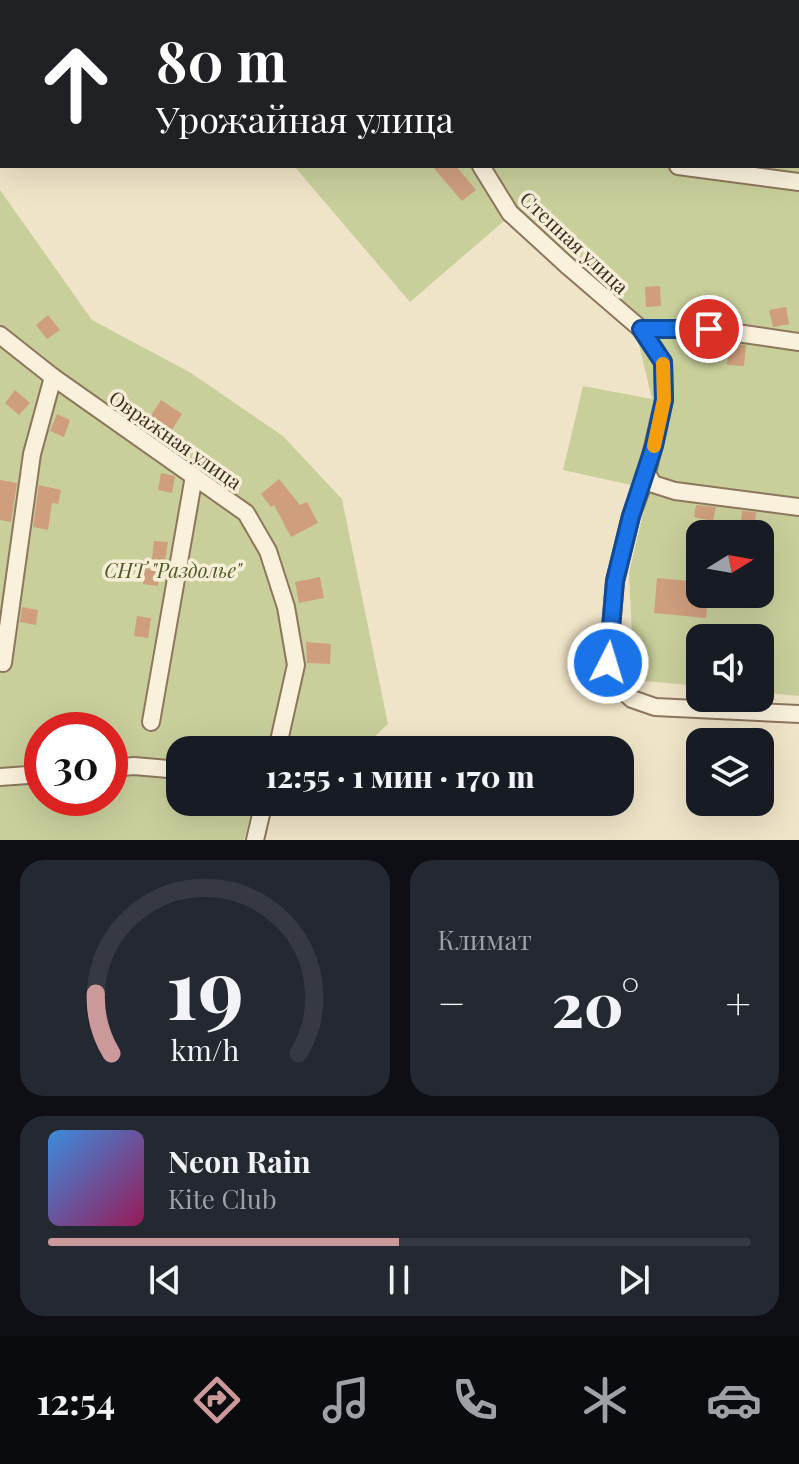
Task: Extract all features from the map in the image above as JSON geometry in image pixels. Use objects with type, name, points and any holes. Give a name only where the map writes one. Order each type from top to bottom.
[{"type":"street","name":"Степная улица","points":[[482,168],[510,213],[641,329],[663,362],[664,400],[647,473],[631,516],[615,581],[608,663],[615,684],[632,699],[655,707],[799,714]]},
{"type":"street","points":[[693,168],[799,182]]},
{"type":"street","points":[[641,329],[709,329],[799,342]]},
{"type":"street","name":"Овражная улица","points":[[0,335],[53,377],[246,513],[268,551],[286,607],[296,665],[280,736]]},
{"type":"street","points":[[3,663],[32,454],[53,377]]},
{"type":"street","points":[[647,473],[653,484],[675,491],[799,507]]},
{"type":"street","points":[[151,722],[194,476]]},
{"type":"street","points":[[128,766],[166,769]]},
{"type":"street","points":[[0,777],[24,775]]},
{"type":"street","points":[[255,840],[261,816]]},
{"type":"green space","points":[[296,168],[799,168],[799,696],[774,693],[774,624],[686,624],[686,685],[634,680],[629,573],[649,489],[563,470],[583,386],[652,399],[636,332],[504,221],[410,302]]},
{"type":"green space","name":"СНТ \"Раздолье\"","points":[[0,190],[92,320],[191,373],[283,436],[342,499],[388,724],[375,736],[166,736],[166,816],[250,816],[244,840],[0,840]]},
{"type":"building","points":[[434,168],[458,168],[476,190],[462,201]]},
{"type":"building","points":[[660,286],[661,306],[646,307],[645,287]]},
{"type":"building","points":[[786,307],[789,324],[773,327],[769,310]]},
{"type":"building","points":[[48,315],[60,330],[47,339],[36,325]]},
{"type":"building","points":[[729,343],[746,345],[744,366],[727,365]]},
{"type":"building","points":[[15,390],[30,403],[19,415],[5,403]]},
{"type":"building","points":[[161,400],[182,414],[168,436],[147,422]]},
{"type":"building","points":[[57,414],[70,420],[64,437],[50,431]]},
{"type":"building","points":[[161,473],[175,476],[172,493],[158,490]]},
{"type":"building","points":[[279,479],[300,505],[307,502],[318,523],[291,537],[274,505],[271,507],[261,494]]},
{"type":"building","points":[[0,480],[17,483],[11,522],[0,520]]},
{"type":"building","points":[[39,485],[61,490],[58,504],[52,503],[48,530],[33,527]]},
{"type":"building","points":[[696,505],[716,507],[713,520],[694,517]]},
{"type":"building","points":[[742,511],[756,512],[755,520],[741,520]]},
{"type":"building","points":[[154,541],[168,542],[165,561],[152,559]]},
{"type":"building","points":[[145,568],[160,570],[158,586],[143,584]]},
{"type":"building","points":[[320,577],[324,598],[299,603],[295,582]]},
{"type":"building","points":[[657,578],[686,581],[686,608],[707,608],[706,618],[654,613]]},
{"type":"building","points":[[22,607],[38,610],[36,625],[20,622]]},
{"type":"building","points":[[137,616],[151,618],[148,638],[134,636]]},
{"type":"building","points":[[306,642],[331,644],[330,664],[307,663]]},
{"type":"slow traffic","points":[[654,446],[664,400],[663,364]]},
{"type":"route","points":[[608,663],[615,581],[631,516],[647,473],[664,400],[663,362],[641,329],[709,329]]}]
